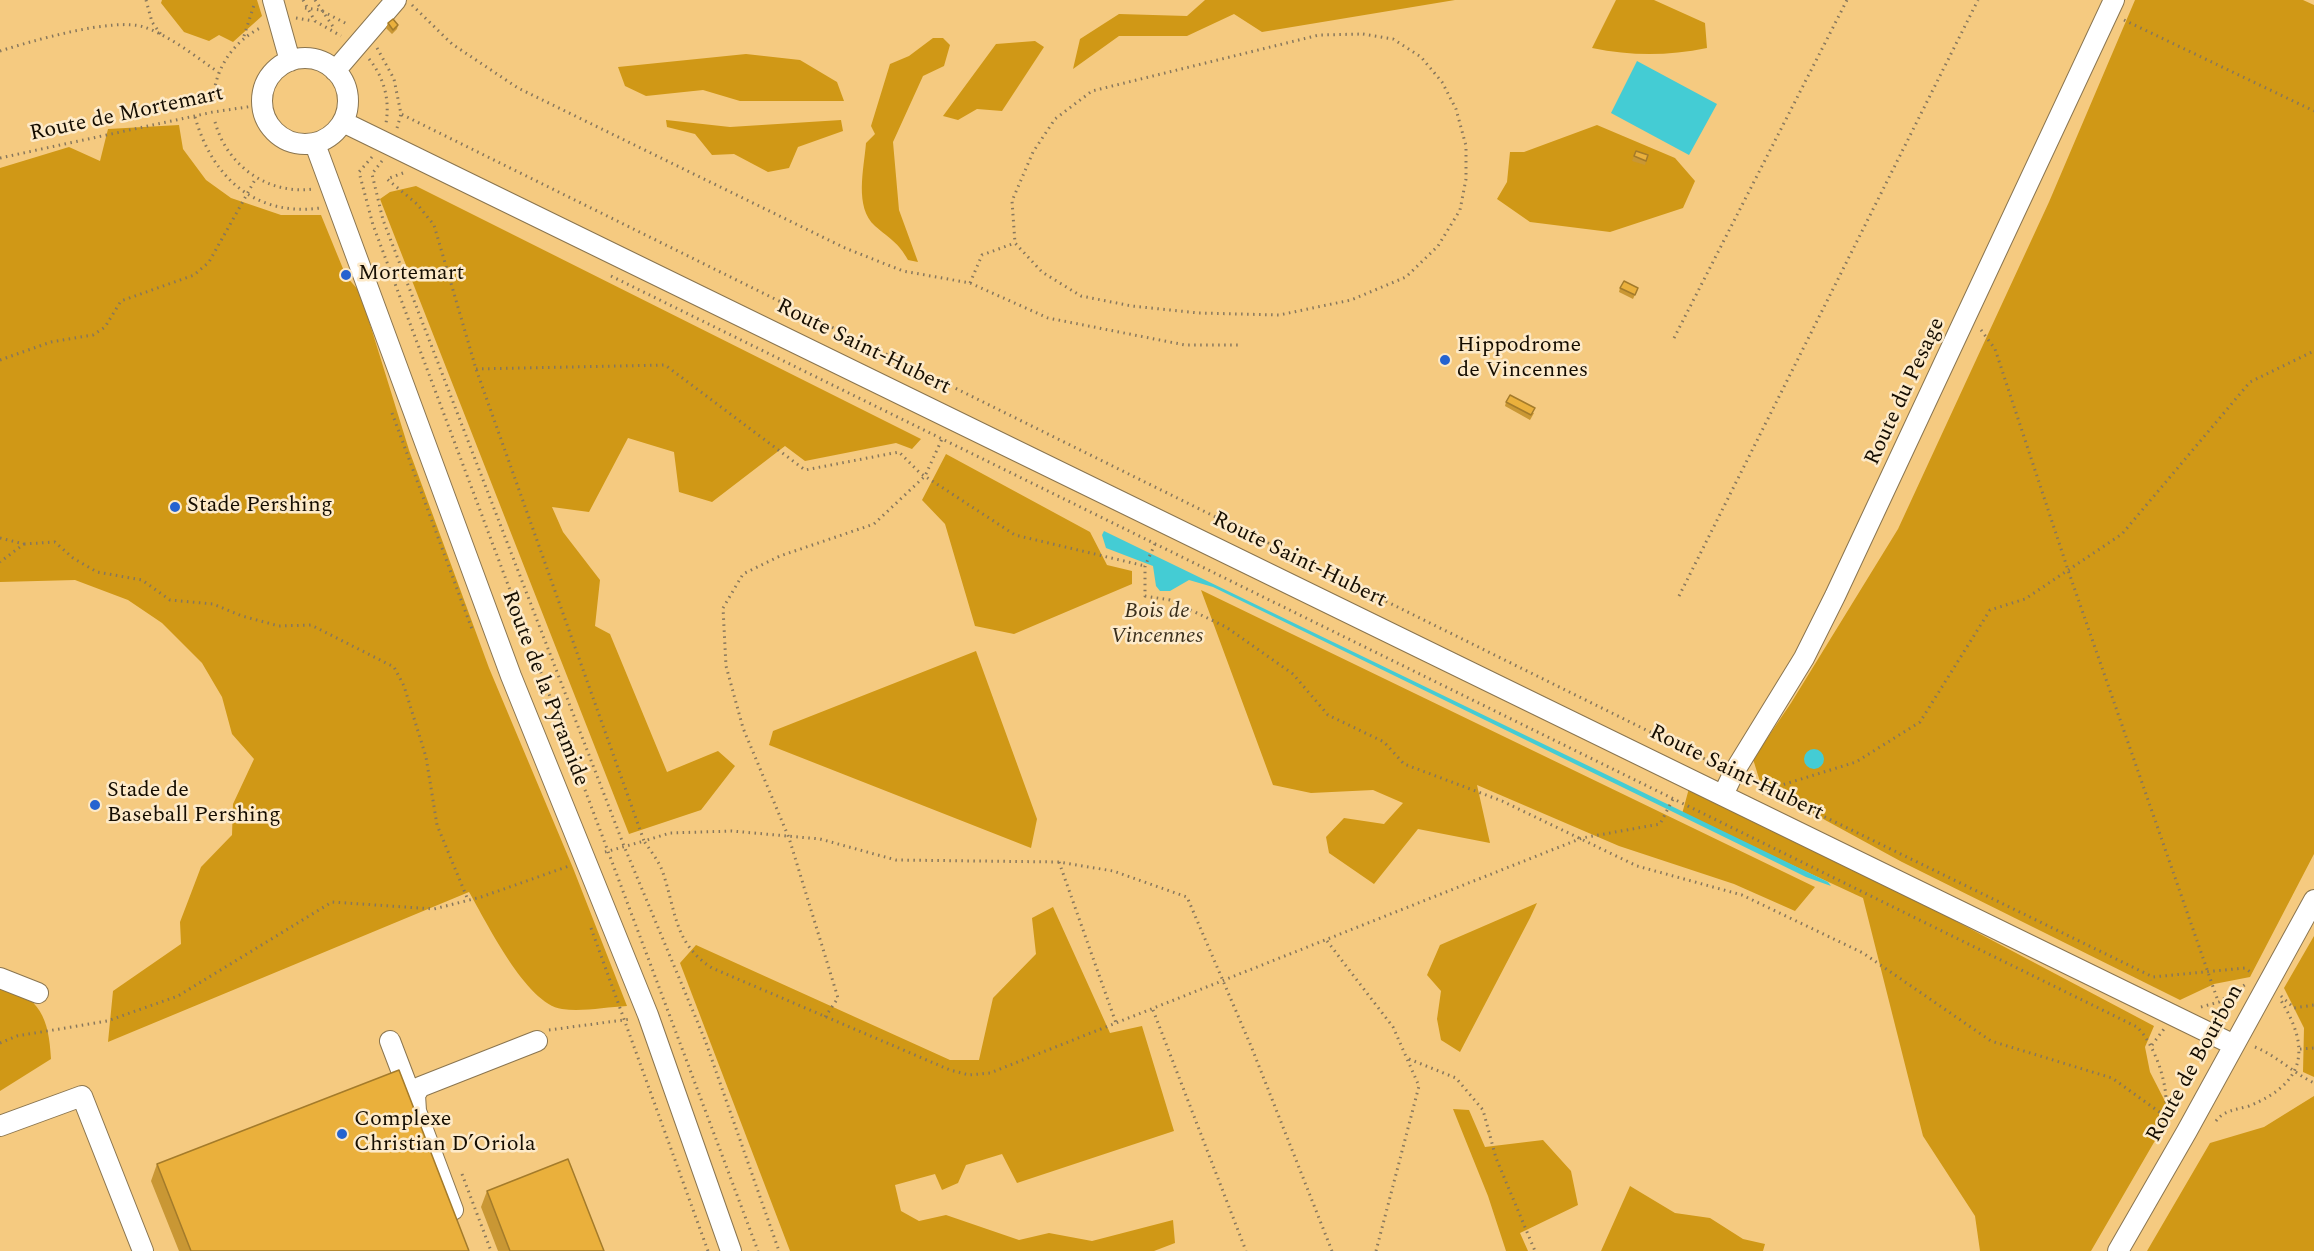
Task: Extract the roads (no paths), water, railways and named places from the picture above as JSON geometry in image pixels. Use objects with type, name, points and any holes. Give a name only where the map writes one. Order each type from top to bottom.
[{"type":"street","points":[[273,0],[290,61]]},
{"type":"street","points":[[335,70],[396,0]]},
{"type":"street","name":"Route du Pesage","points":[[1723,795],[1734,772],[1804,658],[1969,314],[2111,6]]},
{"type":"street","points":[[308,58],[321,61],[335,70],[347,94],[348,107],[343,122],[332,135],[315,144],[292,143],[277,135],[267,123],[261,105],[262,90],[268,77],[278,67],[290,61],[308,58]]},
{"type":"street","name":"Route Saint-Hubert","points":[[343,122],[2176,1014],[2234,1045]]},
{"type":"street","name":"Route de la Pyramide","points":[[315,144],[511,676],[648,1015],[730,1251]]},
{"type":"street","name":"Route de Bourbon","points":[[2118,1251],[2314,900]]},
{"type":"street","points":[[0,978],[38,993]]},
{"type":"street","points":[[390,1041],[453,1210]]},
{"type":"street","points":[[414,1104],[420,1087],[537,1041]]},
{"type":"street","points":[[0,1126],[82,1096],[143,1251]]},
{"type":"water","points":[[1637,61],[1717,104],[1689,155],[1611,113]]},
{"type":"water","points":[[1104,531],[1828,882],[1831,886],[1806,877],[1213,587],[1189,580],[1170,591],[1160,591],[1156,586],[1153,566],[1106,548],[1102,535]]},
{"type":"water","points":[[1814,749],[1821,752],[1824,759],[1821,766],[1814,769],[1807,766],[1804,759],[1807,752]]},
{"type":"place","name":"Mortemart","points":[[346,275]]},
{"type":"place","name":"Hippodrome de Vincennes","points":[[1445,360]]},
{"type":"place","name":"Stade Pershing","points":[[175,507]]},
{"type":"place","name":"Stade de Baseball Pershing","points":[[95,805]]},
{"type":"place","name":"Complexe Christian D’Oriola","points":[[342,1134]]},
{"type":"park label","name":"Bois de Vincennes","points":[[1157,626]]}]
